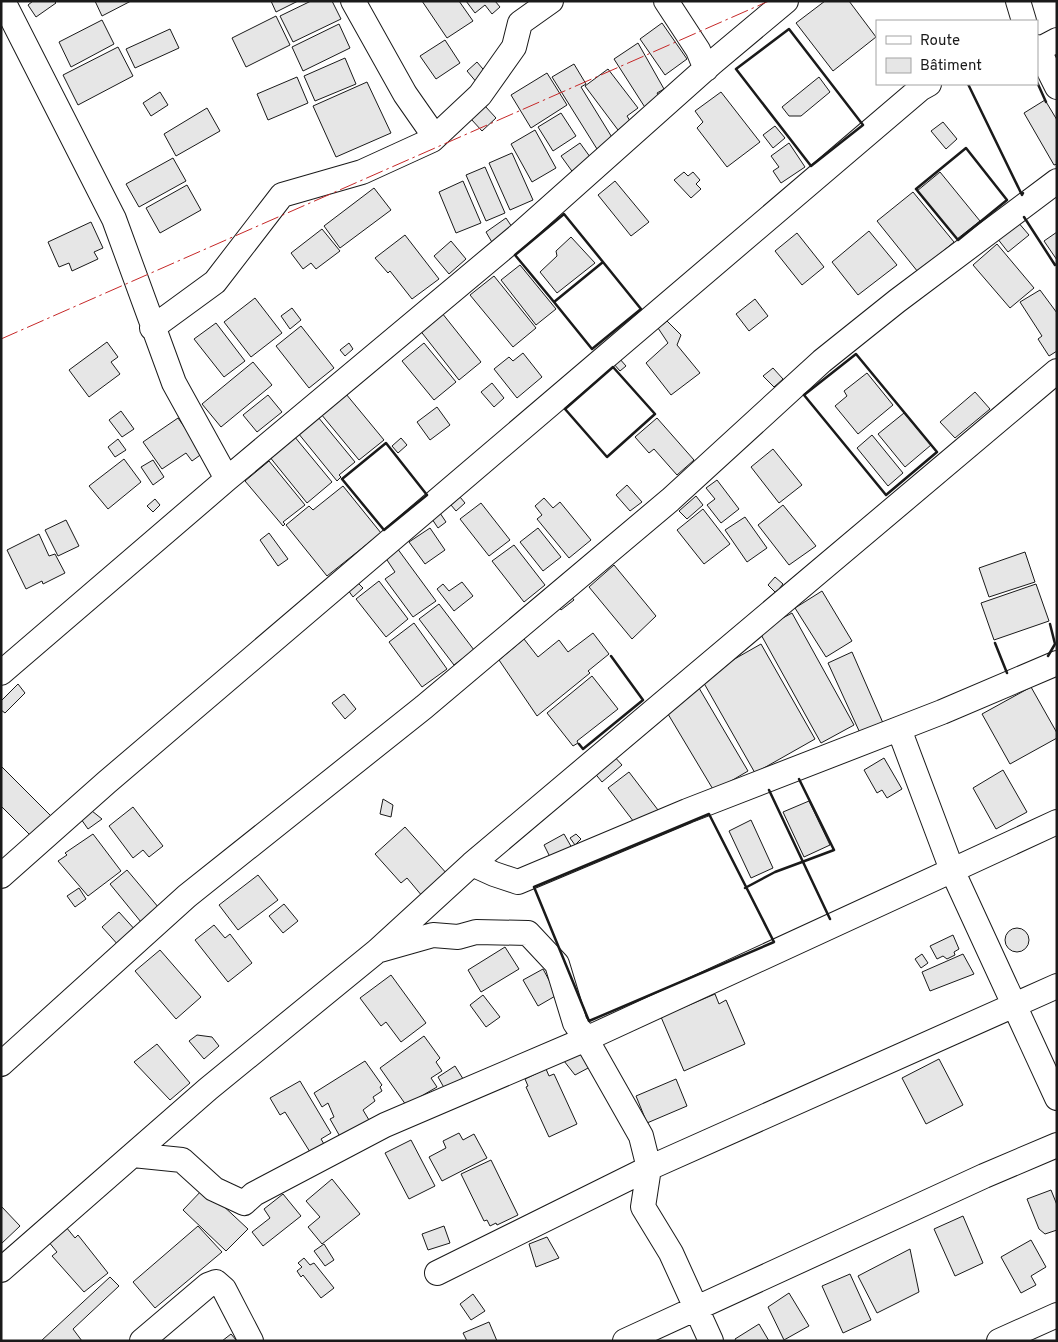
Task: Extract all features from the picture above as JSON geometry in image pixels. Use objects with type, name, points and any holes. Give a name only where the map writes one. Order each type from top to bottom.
[{"type":"street","points":[[3,1],[114,219],[152,328],[174,383],[227,479]]},
{"type":"street","points":[[353,1],[405,94],[436,137]]},
{"type":"street","points":[[152,328],[215,282],[282,195],[362,172],[436,137],[480,95],[514,47],[520,24],[551,1]]},
{"type":"street","points":[[666,1],[698,50],[706,69]]},
{"type":"street","points":[[1,673],[227,479],[519,235],[706,69],[786,1]]},
{"type":"street","points":[[1018,1],[1024,20]]},
{"type":"street","points":[[1044,46],[1057,87]]},
{"type":"street","points":[[1,876],[318,602],[920,89],[927,85]]},
{"type":"street","points":[[1,1064],[187,896],[424,707],[670,500],[822,361],[897,300],[1057,182]]},
{"type":"street","points":[[1,1270],[208,1089],[377,951],[472,864],[1057,372]]},
{"type":"street","points":[[472,864],[518,882],[678,815],[899,729],[1057,663]]},
{"type":"street","points":[[899,729],[952,870],[1057,1098]]},
{"type":"street","points":[[133,1154],[182,1160],[214,1188],[244,1203],[254,1194],[385,1125],[586,1039],[1057,822]]},
{"type":"street","points":[[377,951],[433,935],[458,937],[476,932],[528,933],[557,964],[575,1023],[586,1039],[640,1136],[649,1168],[643,1207],[671,1253],[710,1341]]},
{"type":"street","points":[[437,1273],[649,1168],[1057,986]]},
{"type":"street","points":[[625,1341],[984,1176],[1057,1145]]},
{"type":"street","points":[[142,1341],[208,1285],[216,1282],[224,1289],[251,1341]]},
{"type":"street","points":[[999,1341],[1057,1315]]},
{"type":"building","points":[[33,1],[54,1],[56,3],[36,17],[28,5]]},
{"type":"building","points":[[95,1],[131,1],[102,16]]},
{"type":"building","points":[[271,1],[298,1],[276,12]]},
{"type":"building","points":[[311,1],[332,1],[341,19],[293,42],[280,16]]},
{"type":"building","points":[[422,1],[459,1],[473,21],[447,38]]},
{"type":"building","points":[[466,1],[495,1],[500,7],[492,14],[485,5],[475,13]]},
{"type":"building","points":[[825,1],[849,1],[876,37],[833,71],[796,23]]},
{"type":"building","points":[[276,16],[290,45],[246,67],[232,38]]},
{"type":"building","points":[[102,20],[114,44],[71,67],[59,42]]},
{"type":"building","points":[[662,23],[687,59],[665,75],[640,39]]},
{"type":"building","points":[[339,24],[350,48],[303,71],[292,47]]},
{"type":"building","points":[[170,29],[179,48],[135,68],[126,49]]},
{"type":"building","points":[[445,40],[460,63],[436,79],[420,56]]},
{"type":"building","points":[[638,43],[664,89],[657,93],[661,99],[646,109],[614,59]]},
{"type":"building","points":[[118,47],[133,76],[78,105],[63,75]]},
{"type":"building","points":[[345,58],[356,84],[315,101],[304,76]]},
{"type":"building","points":[[477,62],[488,75],[478,84],[467,71]]},
{"type":"building","points":[[574,64],[586,84],[581,87],[613,139],[597,149],[552,77]]},
{"type":"building","points":[[608,69],[638,108],[627,116],[630,121],[618,130],[585,86]]},
{"type":"building","points":[[547,73],[567,105],[531,128],[511,95]]},
{"type":"building","points":[[297,77],[308,103],[268,120],[257,94]]},
{"type":"building","points":[[819,77],[830,92],[801,116],[789,116],[782,107]]},
{"type":"building","points":[[367,82],[391,133],[336,157],[313,106]]},
{"type":"building","points":[[160,92],[168,105],[151,116],[143,103]]},
{"type":"building","points":[[721,92],[760,142],[727,167],[697,128],[703,122],[695,111]]},
{"type":"building","points":[[1045,100],[1057,120],[1057,164],[1054,165],[1024,113]]},
{"type":"building","points":[[485,106],[496,118],[482,131],[471,119]]},
{"type":"building","points":[[207,108],[220,131],[176,156],[164,134]]},
{"type":"building","points":[[561,113],[576,136],[553,151],[538,127]]},
{"type":"building","points":[[943,122],[957,139],[946,149],[931,131]]},
{"type":"building","points":[[775,126],[785,138],[773,148],[763,135]]},
{"type":"building","points":[[535,130],[556,168],[532,182],[511,144]]},
{"type":"building","points":[[580,143],[593,161],[574,174],[561,156]]},
{"type":"building","points":[[789,143],[805,167],[781,183],[773,171],[779,167],[771,156]]},
{"type":"building","points":[[512,153],[533,200],[510,210],[489,163]]},
{"type":"building","points":[[173,158],[186,181],[139,207],[126,184]]},
{"type":"building","points":[[485,167],[505,213],[486,221],[466,175]]},
{"type":"building","points":[[684,172],[688,176],[693,172],[700,180],[696,184],[701,189],[691,198],[674,180]]},
{"type":"building","points":[[940,172],[980,221],[957,239],[917,191]]},
{"type":"building","points":[[463,181],[481,223],[456,233],[439,192]]},
{"type":"building","points":[[615,181],[649,222],[631,236],[598,195]]},
{"type":"building","points":[[187,185],[201,210],[160,233],[146,208]]},
{"type":"building","points":[[374,188],[391,210],[340,248],[324,226]]},
{"type":"building","points":[[913,192],[954,242],[918,272],[877,221]]},
{"type":"building","points":[[506,218],[514,230],[493,244],[486,232]]},
{"type":"building","points":[[1017,221],[1029,235],[1008,252],[997,238]]},
{"type":"building","points":[[91,222],[103,248],[94,252],[98,259],[72,271],[69,263],[59,267],[48,242]]},
{"type":"building","points":[[322,229],[340,251],[316,269],[311,263],[303,269],[291,253]]},
{"type":"building","points":[[869,231],[897,265],[858,295],[832,262]]},
{"type":"building","points":[[1057,232],[1057,260],[1044,241]]},
{"type":"building","points":[[797,233],[824,267],[802,285],[775,251]]},
{"type":"building","points":[[405,235],[439,279],[412,299],[390,271],[388,273],[375,258]]},
{"type":"building","points":[[571,237],[595,263],[557,293],[540,272],[557,256],[556,251]]},
{"type":"building","points":[[451,241],[466,259],[449,274],[434,256]]},
{"type":"building","points":[[997,244],[1034,288],[1010,308],[973,265]]},
{"type":"building","points":[[520,265],[556,309],[536,325],[501,280]]},
{"type":"building","points":[[494,276],[536,328],[513,347],[470,295]]},
{"type":"building","points":[[1040,290],[1057,313],[1057,351],[1049,356],[1038,339],[1042,336],[1020,302]]},
{"type":"building","points":[[255,298],[282,333],[251,357],[224,322]]},
{"type":"building","points":[[755,299],[768,316],[749,331],[736,314]]},
{"type":"building","points":[[292,308],[301,320],[290,329],[281,316]]},
{"type":"building","points":[[442,313],[481,362],[459,380],[419,329]]},
{"type":"building","points":[[667,321],[681,335],[677,345],[700,373],[671,395],[646,363],[668,343],[658,328]]},
{"type":"building","points":[[216,323],[245,361],[224,377],[194,339]]},
{"type":"building","points":[[301,326],[334,368],[309,388],[276,346]]},
{"type":"building","points":[[107,342],[118,357],[111,362],[120,374],[89,397],[69,370]]},
{"type":"building","points":[[349,343],[353,349],[345,356],[340,350]]},
{"type":"building","points":[[424,343],[456,382],[434,400],[402,361]]},
{"type":"building","points":[[523,353],[542,377],[517,398],[494,369],[509,357],[513,361]]},
{"type":"building","points":[[619,358],[626,366],[620,371],[613,363]]},
{"type":"building","points":[[253,362],[272,385],[221,427],[202,404]]},
{"type":"building","points":[[773,368],[783,379],[774,387],[763,376]]},
{"type":"building","points":[[867,373],[893,405],[858,434],[835,406],[847,396],[844,391]]},
{"type":"building","points":[[492,383],[504,398],[494,407],[481,392]]},
{"type":"building","points":[[975,392],[990,409],[955,438],[940,422]]},
{"type":"building","points":[[346,394],[384,440],[359,460],[321,414]]},
{"type":"building","points":[[268,395],[282,412],[257,432],[243,415]]},
{"type":"building","points":[[437,407],[450,425],[430,440],[417,422]]},
{"type":"building","points":[[121,411],[134,429],[122,437],[109,420]]},
{"type":"building","points":[[904,413],[931,445],[905,467],[878,434]]},
{"type":"building","points":[[318,417],[355,462],[339,475],[341,477],[337,481],[298,433]]},
{"type":"building","points":[[178,418],[203,453],[192,461],[186,453],[162,469],[143,442]]},
{"type":"building","points":[[657,418],[694,460],[677,475],[654,449],[649,453],[635,437]]},
{"type":"building","points":[[872,435],[903,473],[888,486],[857,448]]},
{"type":"building","points":[[294,436],[332,482],[307,503],[269,456]]},
{"type":"building","points":[[401,438],[407,445],[398,453],[392,446]]},
{"type":"building","points":[[118,439],[126,450],[115,457],[108,447]]},
{"type":"building","points":[[773,449],[802,485],[779,503],[751,467]]},
{"type":"building","points":[[124,459],[141,482],[108,509],[89,486]]},
{"type":"building","points":[[153,460],[164,477],[153,485],[141,467]]},
{"type":"building","points":[[269,461],[305,505],[283,522],[285,524],[283,526],[245,481]]},
{"type":"building","points":[[717,480],[739,509],[721,523],[707,505],[715,499],[706,488]]},
{"type":"building","points":[[627,485],[642,502],[630,511],[616,495]]},
{"type":"building","points":[[343,486],[381,533],[327,576],[286,525],[309,506],[313,510]]},
{"type":"building","points":[[696,496],[703,505],[687,519],[679,511]]},
{"type":"building","points":[[460,497],[465,503],[456,511],[451,505]]},
{"type":"building","points":[[544,498],[553,508],[560,502],[591,540],[569,558],[537,519],[542,515],[535,506]]},
{"type":"building","points":[[155,499],[160,505],[153,512],[147,506]]},
{"type":"building","points":[[481,503],[510,540],[489,556],[460,519]]},
{"type":"building","points":[[783,505],[816,546],[789,565],[758,525]]},
{"type":"building","points":[[703,509],[730,544],[704,564],[677,530]]},
{"type":"building","points":[[440,513],[446,522],[438,528],[432,519]]},
{"type":"building","points":[[745,517],[767,548],[747,562],[725,530]]},
{"type":"building","points":[[66,520],[79,546],[58,556],[45,530]]},
{"type":"building","points":[[430,528],[445,550],[425,564],[409,542]]},
{"type":"building","points":[[538,528],[561,557],[543,571],[520,542]]},
{"type":"building","points":[[269,533],[288,559],[278,566],[260,540]]},
{"type":"building","points":[[39,534],[49,556],[55,554],[65,573],[43,584],[42,581],[26,589],[7,550]]},
{"type":"building","points":[[514,545],[545,585],[524,602],[492,561]]},
{"type":"building","points":[[397,548],[436,601],[413,617],[385,579],[395,572],[385,557]]},
{"type":"building","points":[[1025,552],[1035,582],[989,597],[979,568]]},
{"type":"building","points":[[614,565],[656,616],[632,639],[589,587]]},
{"type":"building","points":[[775,577],[783,584],[776,593],[768,585]]},
{"type":"building","points":[[379,581],[408,619],[386,637],[356,599]]},
{"type":"building","points":[[357,582],[363,588],[353,597],[348,590]]},
{"type":"building","points":[[462,582],[473,596],[454,611],[437,589],[443,584],[449,591]]},
{"type":"building","points":[[1036,584],[1049,621],[994,640],[981,603]]},
{"type":"building","points":[[822,591],[852,641],[826,657],[795,608]]},
{"type":"building","points":[[570,595],[574,600],[561,610],[557,604]]},
{"type":"building","points":[[439,604],[474,650],[454,665],[419,619]]},
{"type":"building","points":[[792,613],[854,725],[821,743],[759,631]]},
{"type":"building","points":[[414,623],[447,669],[422,687],[389,642]]},
{"type":"building","points":[[593,633],[609,654],[588,671],[590,673],[537,716],[499,660],[524,639],[538,657],[559,640],[568,652]]},
{"type":"building","points":[[761,644],[815,739],[755,773],[701,678]]},
{"type":"building","points":[[852,652],[883,723],[860,733],[828,663]]},
{"type":"building","points":[[592,676],[618,709],[573,746],[547,713]]},
{"type":"building","points":[[18,684],[25,693],[5,713],[1,710],[1,701]]},
{"type":"building","points":[[1031,687],[1057,733],[1057,738],[1010,764],[982,714]]},
{"type":"building","points":[[699,688],[748,771],[714,791],[665,709]]},
{"type":"building","points":[[344,694],[356,709],[345,719],[332,703]]},
{"type":"building","points":[[613,755],[622,765],[602,782],[593,771]]},
{"type":"building","points":[[884,758],[902,789],[887,798],[882,790],[877,793],[864,770]]},
{"type":"building","points":[[1,766],[51,816],[31,836],[1,806]]},
{"type":"building","points":[[1003,770],[1027,812],[996,829],[973,788]]},
{"type":"building","points":[[629,772],[658,810],[637,826],[608,788]]},
{"type":"building","points":[[383,799],[393,805],[391,817],[380,814]]},
{"type":"building","points":[[809,801],[830,845],[804,857],[783,812]]},
{"type":"building","points":[[133,807],[163,846],[149,857],[143,850],[133,858],[109,826]]},
{"type":"building","points":[[92,811],[102,819],[88,829],[81,819]]},
{"type":"building","points":[[751,820],[773,868],[751,878],[729,831]]},
{"type":"building","points":[[405,827],[448,875],[423,897],[407,878],[401,883],[375,854]]},
{"type":"building","points":[[93,834],[121,871],[88,896],[58,861],[67,855],[65,853]]},
{"type":"building","points":[[564,834],[572,848],[551,859],[544,845]]},
{"type":"building","points":[[576,834],[581,839],[575,845],[570,838]]},
{"type":"building","points":[[127,870],[159,908],[141,922],[110,884]]},
{"type":"building","points":[[258,875],[278,900],[238,930],[219,905]]},
{"type":"building","points":[[79,888],[86,899],[75,907],[67,896]]},
{"type":"building","points":[[284,904],[298,921],[283,933],[269,916]]},
{"type":"building","points":[[119,912],[137,932],[120,947],[102,927]]},
{"type":"building","points":[[214,925],[225,938],[230,934],[252,963],[228,982],[195,940]]},
{"type":"building","points":[[1012,928],[1022,928],[1029,935],[1029,945],[1022,952],[1012,952],[1005,945],[1005,935]]},
{"type":"building","points":[[953,935],[959,949],[954,952],[955,955],[947,959],[943,956],[937,959],[930,946]]},
{"type":"building","points":[[505,947],[519,969],[481,992],[468,970]]},
{"type":"building","points":[[160,950],[201,997],[176,1019],[135,971]]},
{"type":"building","points":[[922,954],[928,963],[921,968],[915,959]]},
{"type":"building","points":[[963,954],[974,974],[930,991],[922,972]]},
{"type":"building","points":[[543,969],[557,995],[538,1006],[523,980]]},
{"type":"building","points":[[391,975],[426,1023],[401,1042],[386,1022],[381,1026],[360,998]]},
{"type":"building","points":[[715,994],[719,1004],[726,1000],[745,1044],[684,1071],[661,1017]]},
{"type":"building","points":[[483,995],[500,1017],[486,1027],[470,1005]]},
{"type":"building","points":[[197,1035],[212,1037],[219,1046],[204,1059],[189,1041]]},
{"type":"building","points":[[424,1036],[440,1058],[436,1062],[442,1071],[431,1078],[437,1087],[406,1105],[380,1068]]},
{"type":"building","points":[[157,1044],[190,1083],[170,1100],[134,1062]]},
{"type":"building","points":[[583,1053],[590,1067],[575,1075],[564,1061]]},
{"type":"building","points":[[939,1059],[963,1105],[926,1124],[902,1078]]},
{"type":"building","points":[[365,1061],[382,1085],[380,1087],[382,1091],[373,1097],[375,1101],[363,1110],[369,1120],[342,1140],[330,1119],[334,1117],[328,1103],[322,1107],[314,1093]]},
{"type":"building","points":[[455,1066],[465,1082],[447,1093],[438,1077]]},
{"type":"building","points":[[546,1069],[549,1076],[554,1074],[577,1124],[549,1137],[526,1087],[528,1086],[525,1079]]},
{"type":"building","points":[[676,1079],[687,1106],[647,1123],[636,1096]]},
{"type":"building","points":[[300,1081],[331,1133],[321,1139],[324,1144],[310,1152],[285,1112],[280,1115],[270,1098]]},
{"type":"building","points":[[459,1133],[463,1140],[474,1134],[487,1158],[442,1181],[429,1157],[446,1148],[443,1141]]},
{"type":"building","points":[[411,1140],[435,1186],[409,1199],[385,1153]]},
{"type":"building","points":[[491,1160],[518,1215],[497,1225],[496,1223],[490,1226],[487,1220],[484,1221],[461,1174]]},
{"type":"building","points":[[332,1179],[360,1214],[322,1244],[308,1227],[320,1217],[306,1201]]},
{"type":"building","points":[[204,1188],[248,1229],[226,1251],[183,1210]]},
{"type":"building","points":[[1051,1190],[1057,1205],[1057,1230],[1045,1234],[1039,1229],[1027,1199]]},
{"type":"building","points":[[283,1194],[301,1216],[263,1246],[252,1232],[270,1218],[264,1209]]},
{"type":"building","points":[[1,1206],[20,1226],[1,1244]]},
{"type":"building","points":[[963,1216],[983,1263],[955,1276],[934,1229]]},
{"type":"building","points":[[198,1226],[222,1252],[155,1308],[133,1282]]},
{"type":"building","points":[[444,1226],[450,1243],[428,1250],[422,1234]]},
{"type":"building","points":[[66,1227],[75,1238],[78,1235],[108,1273],[84,1292],[52,1256],[57,1252],[48,1241]]},
{"type":"building","points":[[547,1237],[559,1258],[536,1267],[529,1244]]},
{"type":"building","points":[[1031,1240],[1046,1267],[1031,1276],[1036,1285],[1021,1293],[1001,1257]]},
{"type":"building","points":[[324,1244],[334,1260],[325,1266],[314,1251]]},
{"type":"building","points":[[910,1249],[919,1292],[877,1313],[858,1276]]},
{"type":"building","points":[[304,1258],[310,1265],[314,1263],[334,1288],[321,1298],[303,1275],[301,1277],[297,1271],[302,1267],[298,1263]]},
{"type":"building","points":[[850,1274],[871,1320],[843,1333],[822,1286]]},
{"type":"building","points":[[110,1277],[119,1286],[73,1329],[82,1341],[41,1341]]},
{"type":"building","points":[[789,1293],[809,1326],[784,1340],[768,1307]]},
{"type":"building","points":[[473,1294],[485,1311],[471,1320],[460,1304]]},
{"type":"building","points":[[489,1322],[497,1341],[467,1341],[463,1333]]},
{"type":"building","points":[[759,1324],[769,1341],[736,1341],[735,1339]]},
{"type":"building","points":[[231,1334],[237,1341],[222,1341]]},
{"type":"wall","points":[[789,29],[863,125],[811,166],[736,69],[789,29]]},
{"type":"wall","points":[[1038,84],[1046,102]]},
{"type":"wall","points":[[968,85],[1022,195],[1023,193]]},
{"type":"wall","points":[[966,148],[1007,200],[958,240],[916,189],[966,148]]},
{"type":"wall","points":[[564,214],[603,262],[554,302],[515,255],[564,214]]},
{"type":"wall","points":[[1024,217],[1055,265],[1057,264]]},
{"type":"wall","points":[[603,262],[641,309],[592,349],[554,302],[603,262]]},
{"type":"wall","points":[[856,354],[937,452],[886,495],[804,395],[856,354]]},
{"type":"wall","points":[[613,367],[655,414],[607,457],[565,409],[613,367]]},
{"type":"wall","points":[[386,443],[427,495],[384,530],[342,479],[386,443]]},
{"type":"wall","points":[[1048,656],[1055,644],[1050,624]]},
{"type":"wall","points":[[995,643],[1007,673]]},
{"type":"wall","points":[[579,744],[583,749],[643,700],[611,656]]},
{"type":"wall","points":[[799,779],[834,850],[802,862]]},
{"type":"wall","points":[[769,790],[830,919]]},
{"type":"wall","points":[[709,814],[774,942],[589,1021],[534,887],[709,814]]},
{"type":"wall","points":[[745,888],[775,872],[802,862]]},
{"type":"power","points":[[1,339],[769,1]]}]
